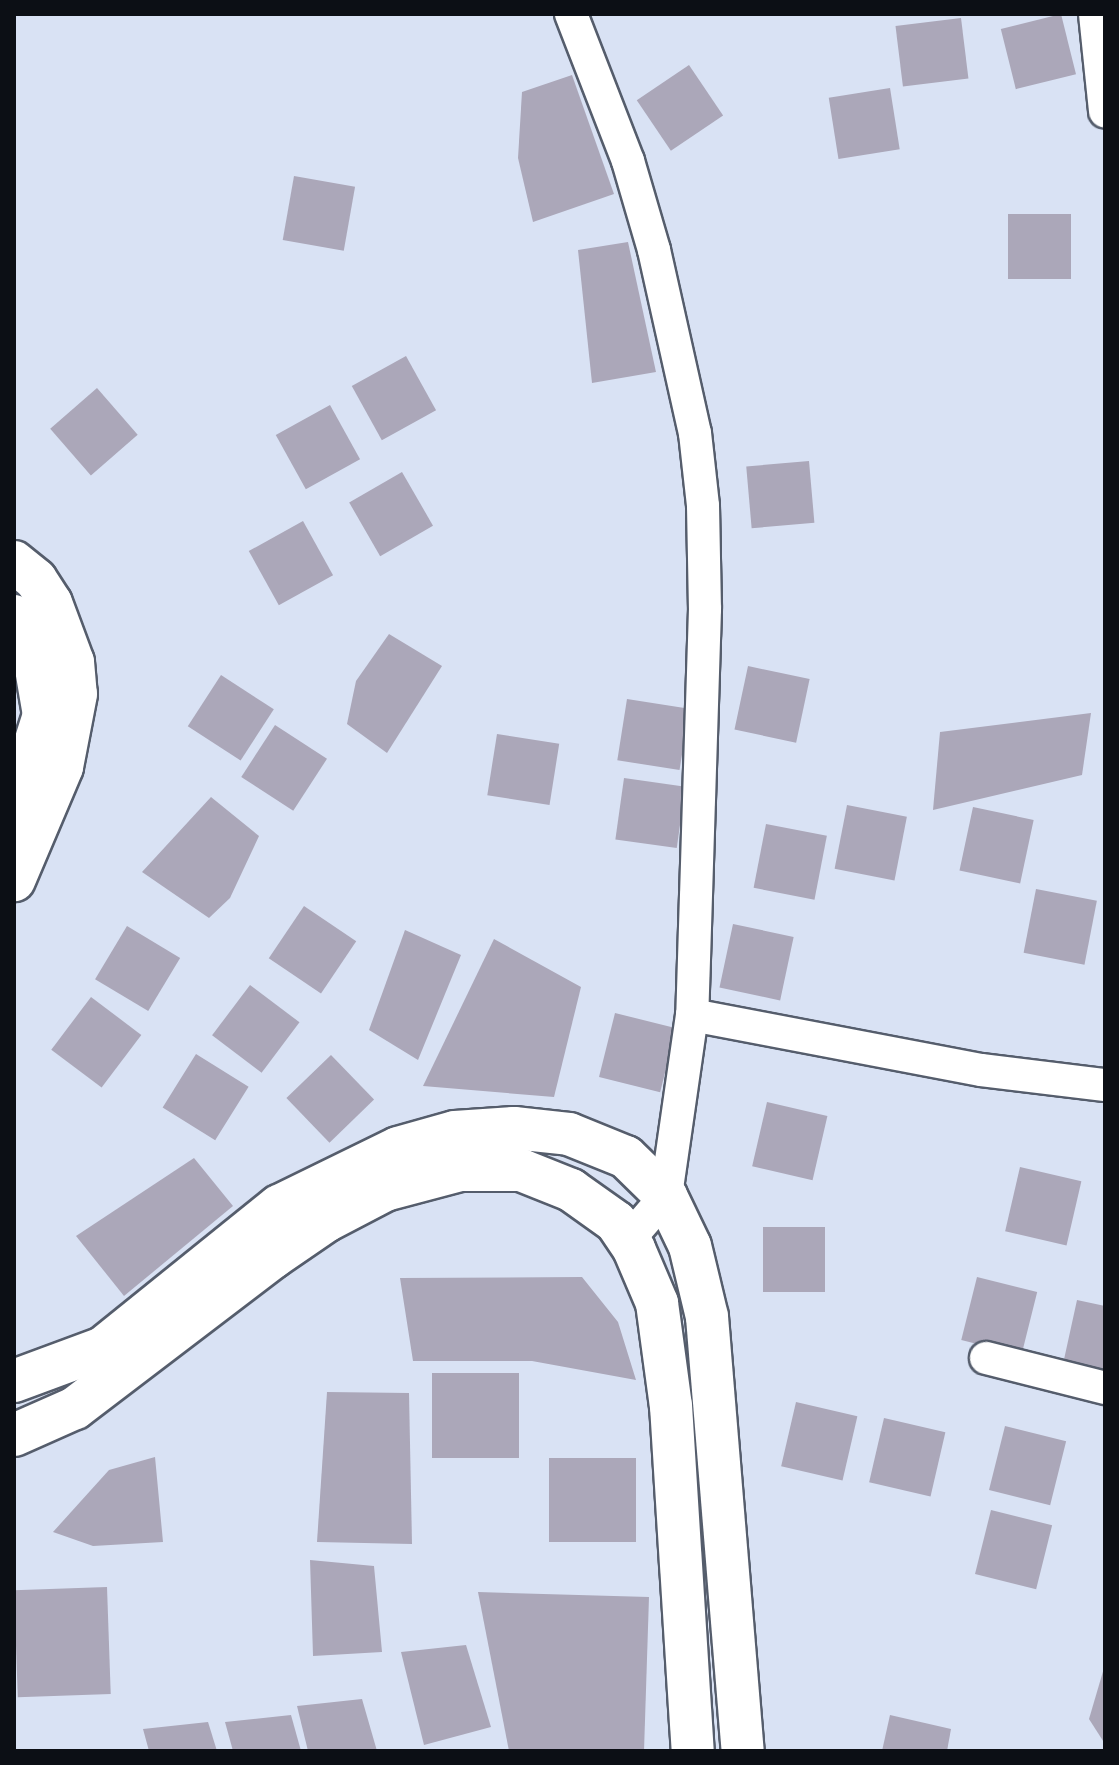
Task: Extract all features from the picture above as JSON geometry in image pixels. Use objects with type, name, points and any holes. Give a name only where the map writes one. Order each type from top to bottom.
[{"type":"main road","points":[[14,562],[36,580],[51,603],[73,662],[76,694],[62,767],[14,880]]},
{"type":"main road","points":[[14,616],[34,657],[44,715],[14,809]]},
{"type":"main road","points":[[14,1381],[103,1348],[279,1206],[398,1148],[470,1131],[514,1128],[569,1134],[626,1157],[666,1196],[690,1246],[707,1317],[743,1751]]},
{"type":"main road","points":[[14,1435],[75,1408],[326,1221],[385,1190],[460,1170],[521,1170],[596,1205],[628,1240],[657,1303],[664,1335],[693,1751]]},
{"type":"street","points":[[571,14],[633,175],[695,433],[705,609],[692,1015],[666,1196],[628,1240]]},
{"type":"street","points":[[1095,14],[1105,111]]},
{"type":"street","points":[[692,1015],[981,1070],[1105,1085]]},
{"type":"street","points":[[986,1358],[1105,1388]]},
{"type":"building","points":[[1061,14],[1076,74],[1016,89],[1001,29]]},
{"type":"building","points":[[961,18],[968,79],[903,87],[895,26]]},
{"type":"building","points":[[689,65],[723,116],[671,151],[637,100]]},
{"type":"building","points":[[572,75],[614,194],[533,222],[518,158],[522,92]]},
{"type":"building","points":[[890,88],[900,149],[838,159],[829,98]]},
{"type":"building","points":[[294,176],[355,187],[344,251],[283,240]]},
{"type":"building","points":[[1008,214],[1071,214],[1071,279],[1008,279]]},
{"type":"building","points":[[628,242],[656,372],[592,383],[578,250]]},
{"type":"building","points":[[406,356],[436,410],[382,440],[352,386]]},
{"type":"building","points":[[97,388],[138,435],[91,475],[50,429]]},
{"type":"building","points":[[330,405],[360,459],[306,489],[276,435]]},
{"type":"building","points":[[809,461],[814,523],[752,528],[746,466]]},
{"type":"building","points":[[402,472],[433,526],[380,556],[349,502]]},
{"type":"building","points":[[303,521],[333,575],[279,605],[249,551]]},
{"type":"building","points":[[389,634],[442,666],[387,753],[347,724],[356,681]]},
{"type":"building","points":[[748,666],[810,679],[796,743],[734,730]]},
{"type":"building","points":[[221,675],[274,709],[241,760],[188,726]]},
{"type":"building","points":[[627,699],[689,709],[680,770],[617,760]]},
{"type":"building","points":[[1091,713],[1082,775],[933,810],[940,732]]},
{"type":"building","points":[[275,725],[327,759],[293,811],[241,777]]},
{"type":"building","points":[[497,734],[559,744],[550,805],[487,795]]},
{"type":"building","points":[[624,778],[685,787],[677,848],[615,839]]},
{"type":"building","points":[[211,797],[259,836],[230,898],[209,918],[142,872]]},
{"type":"building","points":[[847,805],[907,817],[894,880],[835,869]]},
{"type":"building","points":[[973,807],[1034,820],[1020,883],[959,871]]},
{"type":"building","points":[[766,824],[827,836],[814,900],[754,888]]},
{"type":"building","points":[[1036,889],[1097,901],[1084,965],[1024,953]]},
{"type":"building","points":[[304,906],[356,941],[321,993],[269,958]]},
{"type":"building","points":[[733,924],[794,937],[780,1000],[719,988]]},
{"type":"building","points":[[127,926],[180,958],[148,1011],[95,979]]},
{"type":"building","points":[[405,930],[461,955],[418,1060],[369,1030]]},
{"type":"building","points":[[494,939],[581,987],[554,1097],[423,1086]]},
{"type":"building","points":[[250,985],[300,1022],[262,1073],[212,1035]]},
{"type":"building","points":[[91,997],[141,1035],[102,1088],[51,1050]]},
{"type":"building","points":[[615,1013],[676,1028],[660,1092],[599,1077]]},
{"type":"building","points":[[196,1054],[249,1087],[215,1140],[163,1107]]},
{"type":"building","points":[[331,1055],[374,1100],[329,1143],[286,1098]]},
{"type":"building","points":[[767,1102],[827,1116],[813,1180],[752,1166]]},
{"type":"building","points":[[194,1158],[233,1206],[124,1296],[76,1236]]},
{"type":"building","points":[[1020,1167],[1081,1181],[1067,1245],[1005,1231]]},
{"type":"building","points":[[763,1227],[825,1227],[825,1292],[763,1292]]},
{"type":"building","points":[[582,1277],[618,1322],[636,1380],[532,1361],[413,1361],[400,1278]]},
{"type":"building","points":[[977,1277],[1037,1292],[1021,1355],[961,1340]]},
{"type":"building","points":[[1077,1300],[1105,1306],[1105,1371],[1063,1364]]},
{"type":"building","points":[[432,1373],[519,1373],[519,1458],[432,1458]]},
{"type":"building","points":[[327,1392],[409,1393],[412,1544],[317,1542]]},
{"type":"building","points":[[796,1402],[857,1416],[843,1480],[781,1466]]},
{"type":"building","points":[[884,1418],[945,1432],[931,1496],[869,1482]]},
{"type":"building","points":[[1005,1426],[1066,1441],[1050,1505],[989,1490]]},
{"type":"building","points":[[155,1457],[163,1542],[93,1546],[53,1532],[109,1470]]},
{"type":"building","points":[[549,1458],[636,1458],[636,1542],[549,1542]]},
{"type":"building","points":[[991,1510],[1052,1525],[1036,1589],[975,1574]]},
{"type":"building","points":[[310,1560],[374,1566],[382,1652],[313,1656]]},
{"type":"building","points":[[107,1587],[111,1694],[18,1697],[14,1590]]},
{"type":"building","points":[[478,1592],[649,1597],[644,1751],[509,1751]]},
{"type":"building","points":[[466,1645],[491,1727],[424,1745],[401,1652]]},
{"type":"building","points":[[1105,1668],[1105,1744],[1089,1719]]},
{"type":"building","points":[[362,1699],[377,1751],[308,1751],[297,1706]]},
{"type":"building","points":[[291,1715],[301,1751],[233,1751],[225,1722]]},
{"type":"building","points":[[890,1715],[951,1729],[947,1751],[882,1751]]},
{"type":"building","points":[[208,1722],[217,1751],[149,1751],[143,1729]]}]
